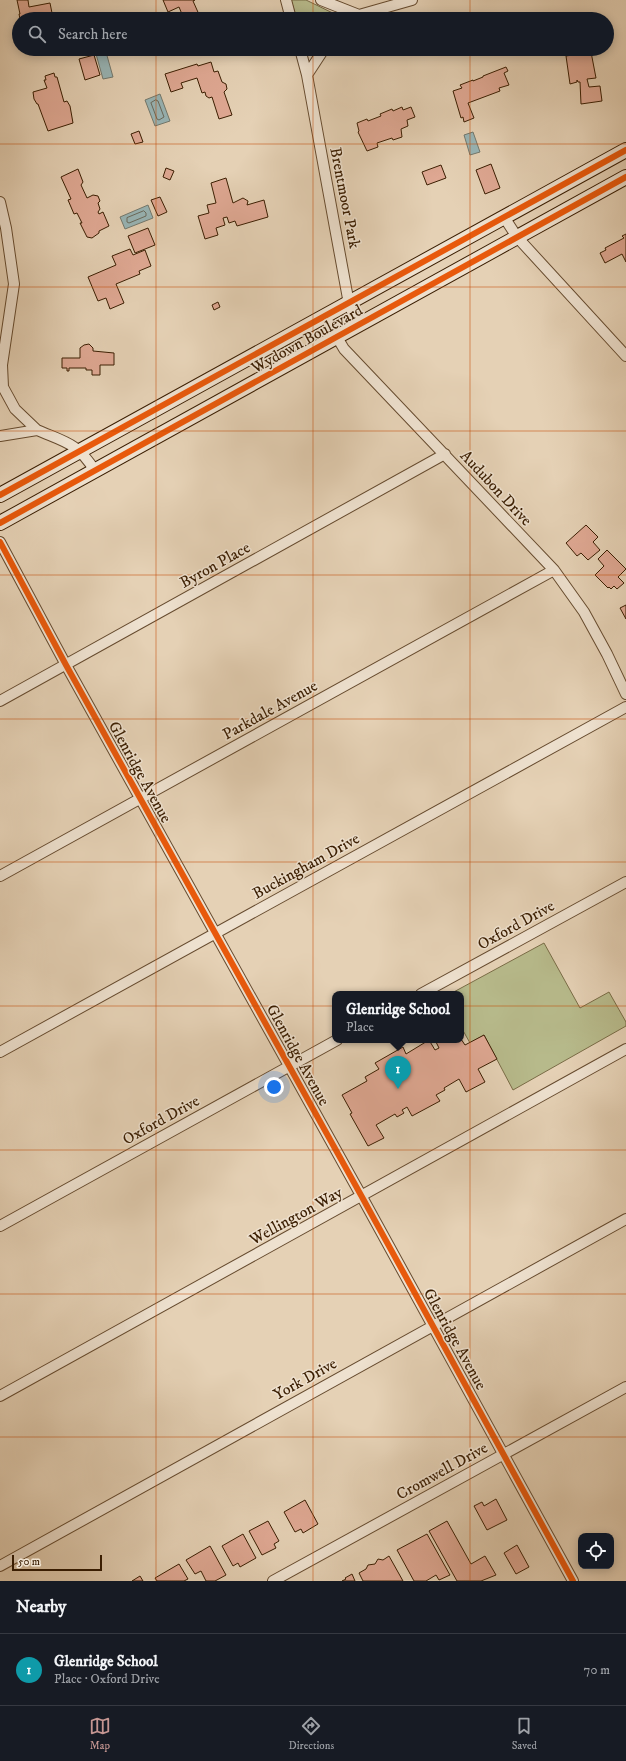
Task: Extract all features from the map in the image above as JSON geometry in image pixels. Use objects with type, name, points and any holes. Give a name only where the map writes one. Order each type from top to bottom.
[{"type":"street","points":[[286,0],[289,12]]},
{"type":"street","points":[[321,0],[346,12]]},
{"type":"street","points":[[373,12],[412,0]]},
{"type":"street","name":"Brentmoor Park","points":[[302,56],[307,75],[349,304],[358,326]]},
{"type":"street","points":[[307,75],[319,56]]},
{"type":"street","name":"Wydown Boulevard","points":[[0,495],[626,150]]},
{"type":"street","name":"Wydown Boulevard","points":[[0,523],[626,177]]},
{"type":"street","points":[[0,202],[6,228],[14,284],[2,365],[2,384],[15,409],[37,430],[75,446],[81,451],[95,471]]},
{"type":"street","points":[[504,217],[517,237],[626,356]]},
{"type":"street","name":"Audubon Drive","points":[[325,317],[336,338],[344,349],[554,570],[584,612],[608,654],[626,694]]},
{"type":"street","points":[[0,436],[37,430]]},
{"type":"street","name":"Byron Place","points":[[0,701],[445,454]]},
{"type":"street","name":"Glenridge Avenue","points":[[0,542],[214,933],[433,1325],[572,1581]]},
{"type":"street","name":"Parkdale Avenue","points":[[0,876],[554,570]]},
{"type":"street","name":"Buckingham Drive","points":[[0,1052],[626,707]]},
{"type":"street","name":"Oxford Drive","points":[[426,991],[626,882]]},
{"type":"street","name":"Oxford Drive","points":[[0,1226],[332,1043]]},
{"type":"street","name":"Wellington Way","points":[[0,1396],[362,1197],[626,1049]]},
{"type":"street","name":"York Drive","points":[[0,1566],[626,1219]]},
{"type":"street","name":"Cromwell Drive","points":[[272,1581],[626,1387]]},
{"type":"green space","points":[[291,0],[306,0],[331,12],[295,12]]},
{"type":"green space","points":[[544,943],[580,1008],[609,992],[626,1022],[626,1026],[513,1090],[484,1035],[470,1043],[464,1032],[464,991],[456,991]]},
{"type":"water","points":[[97,56],[107,56],[113,77],[103,79]]},
{"type":"water","points":[[160,94],[170,121],[155,126],[145,100]]},
{"type":"water","points":[[473,132],[480,152],[470,155],[464,135]]},
{"type":"water","points":[[148,205],[153,218],[125,229],[120,217]]},
{"type":"building","points":[[17,0],[28,0],[29,7],[50,3],[52,12],[20,12]]},
{"type":"building","points":[[163,0],[195,0],[193,1],[198,12],[181,12],[179,7],[168,12]]},
{"type":"building","points":[[94,56],[100,75],[85,80],[79,59]]},
{"type":"building","points":[[566,56],[592,56],[596,78],[587,79],[589,87],[600,86],[602,101],[581,104],[580,82],[577,80],[577,82],[570,84]]},
{"type":"building","points":[[211,62],[214,72],[218,71],[222,82],[226,84],[227,89],[224,92],[232,115],[219,119],[212,97],[209,98],[206,96],[205,92],[202,93],[197,78],[181,83],[183,88],[171,92],[165,74],[197,64],[198,66]]},
{"type":"building","points":[[506,67],[508,71],[504,73],[509,85],[499,88],[500,91],[468,103],[474,118],[464,122],[463,117],[461,118],[453,91],[462,88],[460,85]]},
{"type":"building","points":[[54,73],[55,77],[57,77],[64,102],[67,101],[70,106],[73,123],[48,131],[38,104],[34,99],[33,92],[47,88],[44,80],[46,80],[45,76]]},
{"type":"building","points":[[402,107],[403,110],[411,107],[415,117],[407,120],[408,126],[401,129],[402,137],[393,140],[392,138],[377,143],[378,147],[367,151],[358,132],[357,123],[367,119],[368,121],[381,116],[380,114],[392,109],[393,111]]},
{"type":"building","points":[[139,131],[143,142],[135,144],[131,134]]},
{"type":"building","points":[[491,164],[500,188],[485,194],[476,170]]},
{"type":"building","points":[[441,165],[446,178],[427,185],[422,172]]},
{"type":"building","points":[[166,168],[174,171],[170,180],[163,177]]},
{"type":"building","points":[[78,169],[83,182],[81,185],[87,198],[93,195],[98,196],[100,201],[98,203],[100,209],[98,212],[99,214],[103,212],[109,226],[99,231],[99,233],[92,238],[87,237],[77,213],[74,214],[68,200],[71,199],[61,177]]},
{"type":"building","points":[[226,178],[233,203],[243,198],[248,201],[247,205],[264,200],[268,217],[237,226],[235,221],[229,223],[227,217],[223,218],[225,225],[216,228],[218,235],[205,239],[198,216],[209,213],[207,205],[216,203],[211,183]]},
{"type":"building","points":[[160,197],[167,212],[158,216],[151,200]]},
{"type":"building","points":[[148,228],[155,245],[135,253],[128,236]]},
{"type":"building","points":[[626,234],[626,262],[622,254],[605,263],[600,253],[606,250],[605,248],[624,238],[622,236]]},
{"type":"building","points":[[130,249],[133,255],[145,250],[151,266],[139,271],[140,274],[116,284],[124,303],[110,309],[106,298],[98,301],[88,277],[116,265],[112,256]]},
{"type":"building","points":[[218,302],[220,307],[214,310],[212,305]]},
{"type":"building","points":[[89,344],[93,348],[93,351],[114,353],[114,365],[100,365],[100,375],[92,375],[92,370],[86,370],[86,368],[69,368],[69,371],[67,371],[67,368],[62,368],[62,358],[80,358],[80,348]]},
{"type":"building","points":[[586,525],[598,537],[593,542],[600,550],[588,560],[581,553],[577,556],[566,543]]},
{"type":"building","points":[[607,550],[626,569],[618,577],[624,583],[617,589],[614,586],[611,589],[609,587],[608,588],[595,575],[604,566],[598,559]]},
{"type":"building","points":[[626,605],[626,619],[620,608]]},
{"type":"building","points":[[484,1035],[497,1059],[478,1069],[485,1082],[466,1092],[459,1079],[436,1095],[440,1101],[412,1116],[407,1107],[402,1110],[404,1113],[397,1117],[395,1114],[376,1125],[384,1138],[368,1146],[350,1114],[352,1113],[342,1095],[367,1081],[365,1077],[379,1069],[375,1063],[403,1047],[406,1054],[424,1043],[431,1043],[435,1050],[439,1048],[436,1043],[464,1043],[465,1045]]},
{"type":"building","points":[[496,1499],[507,1520],[487,1530],[474,1506],[482,1502],[484,1506]]},
{"type":"building","points":[[305,1500],[318,1524],[303,1533],[301,1529],[295,1532],[284,1512]]},
{"type":"building","points":[[268,1521],[279,1541],[274,1544],[276,1548],[262,1555],[249,1531]]},
{"type":"building","points":[[447,1521],[471,1564],[485,1556],[496,1575],[481,1581],[457,1581],[429,1531]]},
{"type":"building","points":[[243,1534],[256,1558],[240,1567],[238,1563],[233,1566],[222,1546]]},
{"type":"building","points":[[427,1534],[450,1575],[439,1580],[436,1575],[426,1581],[414,1581],[397,1550]]},
{"type":"building","points":[[517,1545],[529,1567],[516,1574],[504,1553]]},
{"type":"building","points":[[210,1546],[226,1575],[215,1581],[206,1581],[201,1571],[195,1574],[186,1560]]},
{"type":"building","points":[[389,1556],[403,1581],[363,1581],[359,1573],[366,1569],[368,1565],[375,1564],[378,1559],[383,1560]]},
{"type":"building","points":[[179,1564],[188,1579],[184,1581],[157,1581],[155,1578]]},
{"type":"building","points":[[352,1574],[355,1581],[342,1581],[346,1579],[345,1578]]},
{"type":"building","points":[[140,1576],[143,1581],[132,1581]]},
{"type":"cycle path","points":[[0,495],[626,150]]},
{"type":"cycle path","points":[[0,523],[626,177]]},
{"type":"cycle path","points":[[0,542],[66,665],[362,1197],[573,1581]]},
{"type":"place","name":"Glenridge School","points":[[398,1089]]}]
